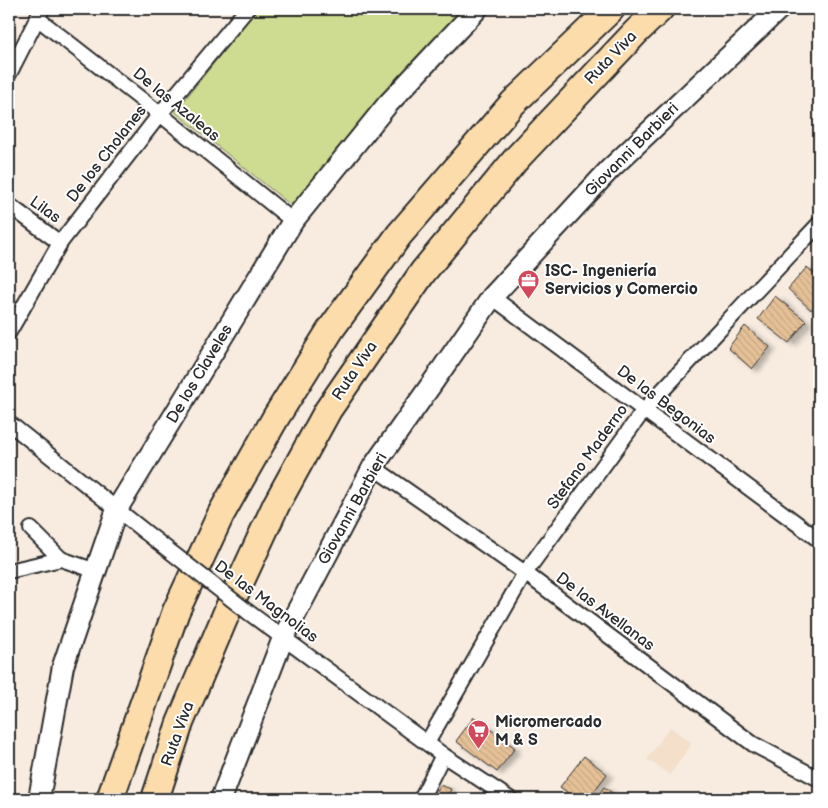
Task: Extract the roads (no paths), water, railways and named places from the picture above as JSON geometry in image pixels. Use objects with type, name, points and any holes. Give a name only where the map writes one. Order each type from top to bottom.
[{"type":"highway","points":[[110,799],[176,610],[213,532],[276,417],[331,329],[399,235],[506,110],[611,9]]},
{"type":"highway","name":"Ruta Viva","points":[[155,799],[180,723],[232,600],[276,505],[328,410],[423,272],[517,158],[660,9]]},
{"type":"main road","name":"De los Claveles","points":[[39,799],[63,666],[117,509],[293,221],[387,105],[477,9]]},
{"type":"main road","name":"Giovanni Barbieri","points":[[221,799],[283,638],[373,467],[492,297],[609,170],[779,9]]},
{"type":"street","name":"De los Cholanes","points":[[9,332],[60,243],[160,114],[247,9]]},
{"type":"street","name":"De las Azaleas","points":[[40,13],[160,114],[293,221]]},
{"type":"street","points":[[9,74],[40,13]]},
{"type":"street","name":"Lilas","points":[[9,205],[60,243]]},
{"type":"street","name":"Stefano Maderno","points":[[427,743],[525,574],[644,410],[819,224]]},
{"type":"street","name":"De las Begonias","points":[[492,297],[819,540]]},
{"type":"street","name":"De las Magnolias","points":[[9,423],[248,612],[443,755],[510,799]]},
{"type":"street","name":"De las Avellanas","points":[[373,467],[525,574],[753,744],[793,767],[819,779]]},
{"type":"street","points":[[31,529],[61,560]]},
{"type":"street","points":[[9,570],[61,560],[96,570]]},
{"type":"street","points":[[421,799],[443,755]]},
{"type":"place","name":"ISC- Ingeniería Servicios y Comercio","points":[[529,299]]},
{"type":"place","name":"Micromercado M & S","points":[[479,750]]}]
